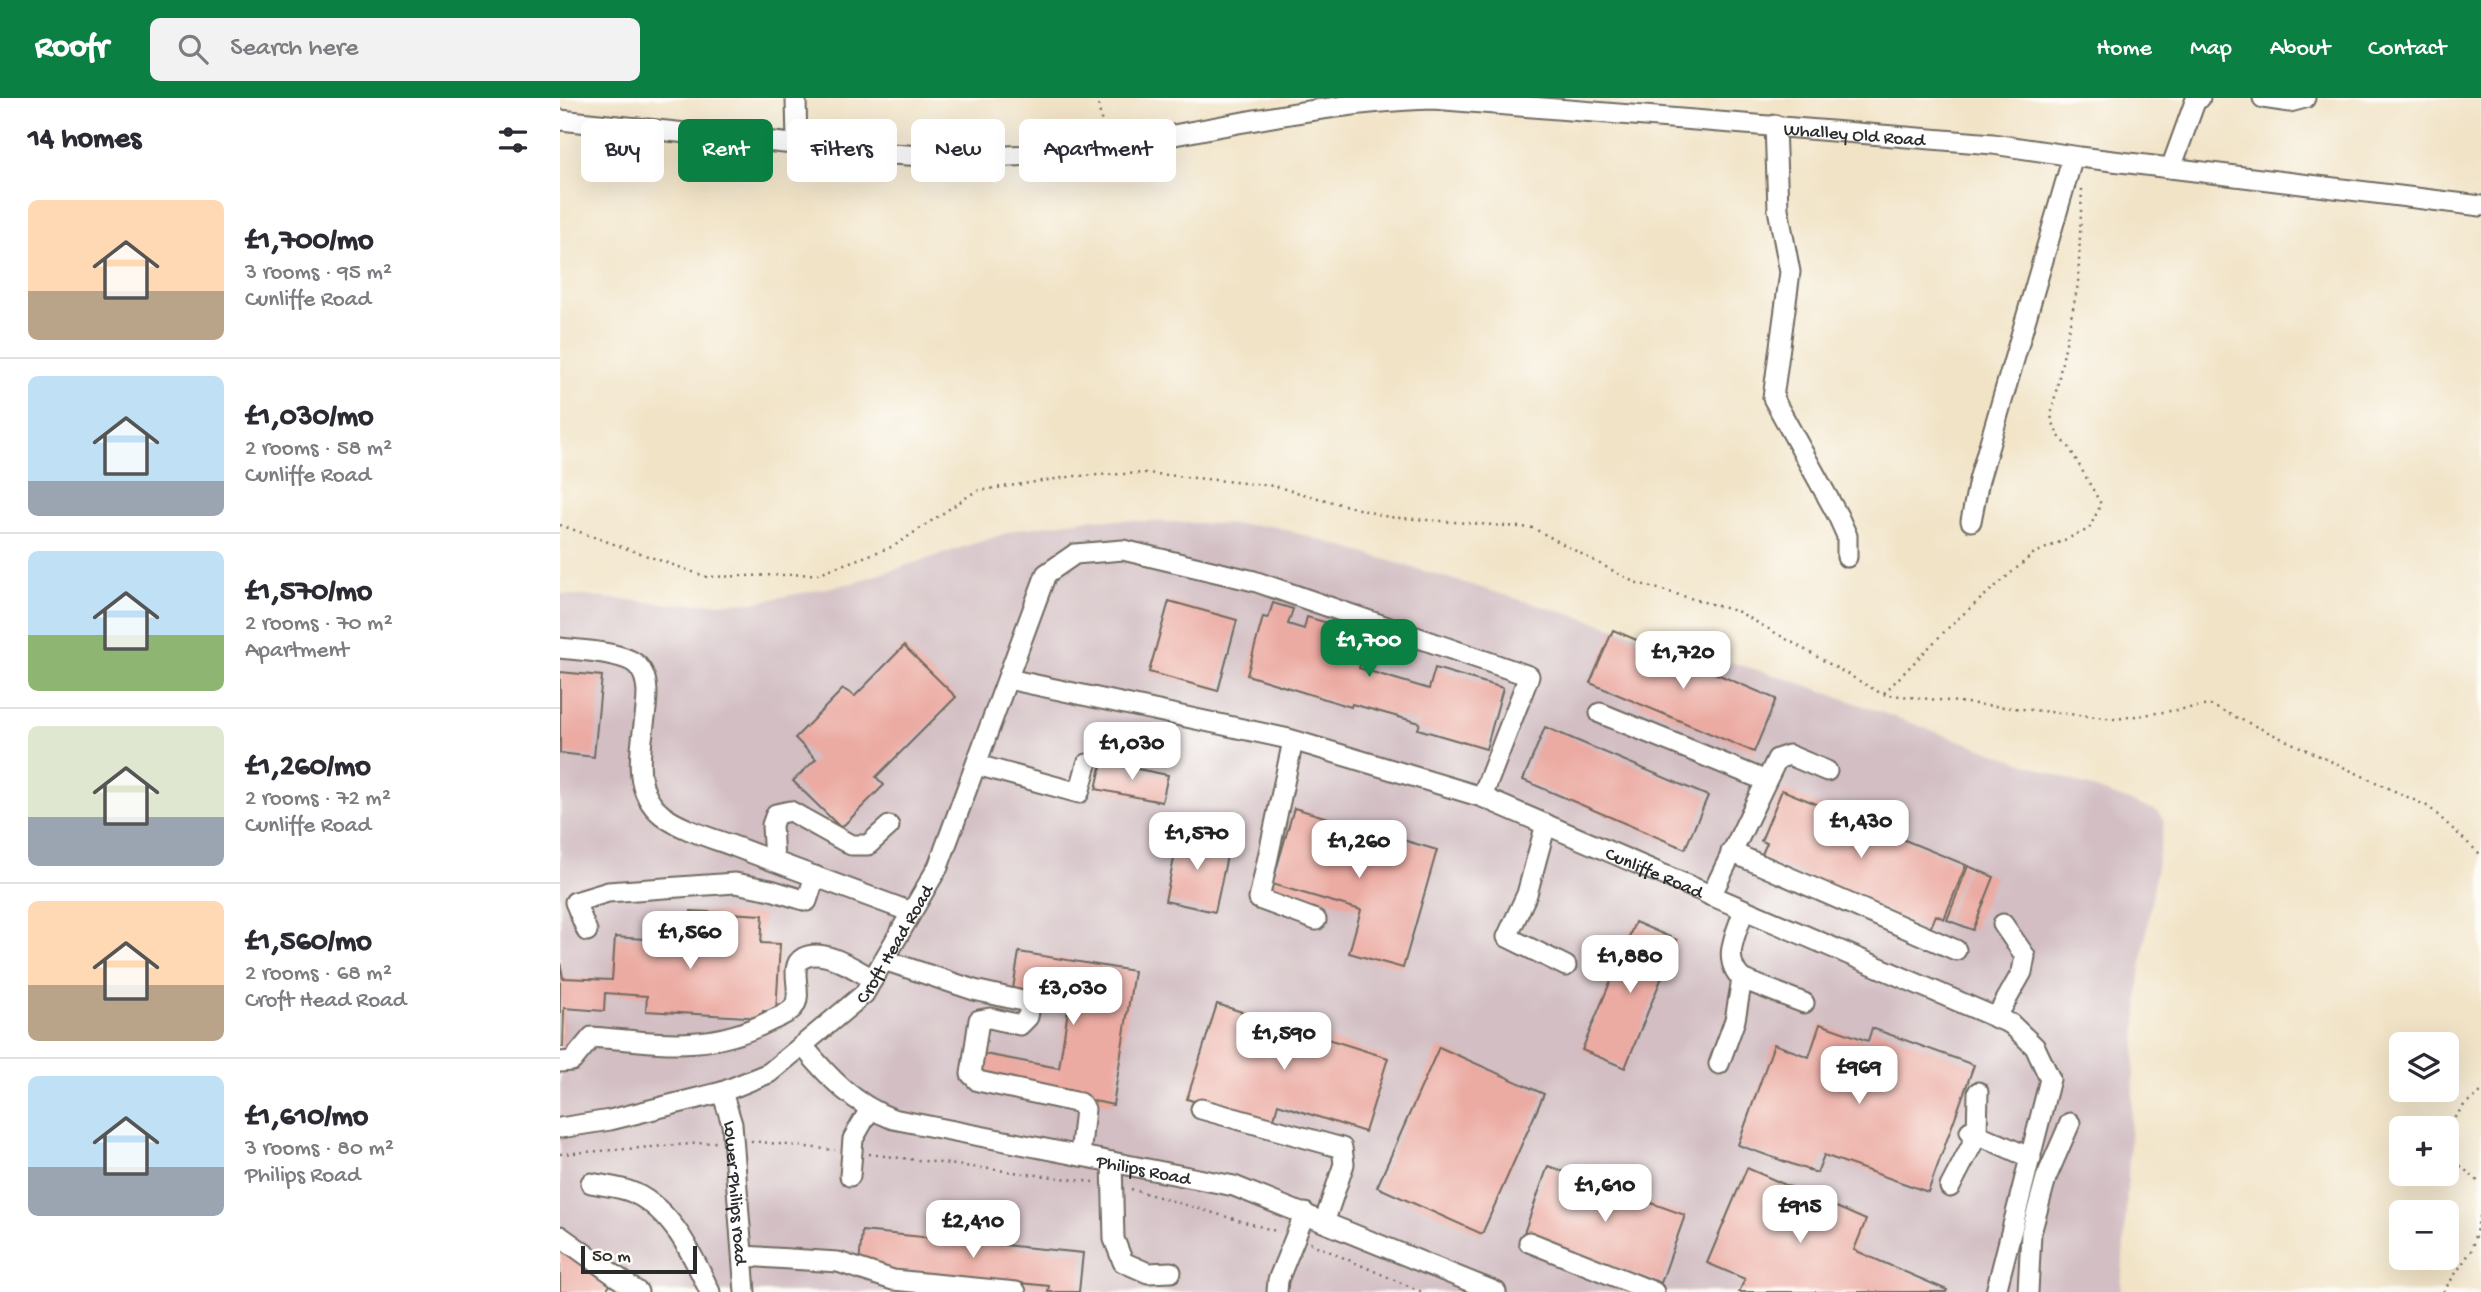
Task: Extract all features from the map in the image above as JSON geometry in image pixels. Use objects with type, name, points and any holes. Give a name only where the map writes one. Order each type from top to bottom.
[{"type":"street","points":[[796,98],[796,119]]},
{"type":"street","name":"Whalley Old Road","points":[[1176,134],[1357,101],[1433,98],[1480,100],[1993,144],[2070,161],[2171,169],[2481,206]]},
{"type":"street","points":[[2171,169],[2196,99],[2200,98]]},
{"type":"street","points":[[2263,98],[2290,102],[2305,98]]},
{"type":"street","name":"Whalley Old Road","points":[[560,120],[787,143]]},
{"type":"street","points":[[1775,125],[1777,197],[1790,272],[1773,398],[1838,516],[1847,536],[1847,557]]},
{"type":"street","name":"Whalley Old Road","points":[[897,153],[936,157],[1019,156]]},
{"type":"street","points":[[1971,521],[1979,480],[2070,161]]},
{"type":"street","name":"Croft Head Road","points":[[560,1128],[610,1120],[722,1092],[769,1073],[864,995],[938,867],[1046,574],[1075,554],[1123,550],[1254,581],[1529,676],[1482,797]]},
{"type":"street","points":[[560,648],[607,654],[636,663],[645,676],[645,717],[638,772],[662,815],[911,912]]},
{"type":"street","name":"Cunliffe Road","points":[[1008,679],[1293,741],[1482,797],[1996,1018],[2025,1035],[2044,1062],[2050,1079],[1999,1291]]},
{"type":"street","points":[[1600,713],[1764,780]]},
{"type":"street","points":[[1293,741],[1259,899],[1316,920]]},
{"type":"street","points":[[1711,896],[1764,780],[1777,759],[1789,755],[1827,771]]},
{"type":"street","points":[[977,765],[1079,793],[1087,764]]},
{"type":"street","points":[[770,859],[772,825],[776,814],[783,810],[790,811],[851,845],[868,845],[889,826]]},
{"type":"street","points":[[1546,824],[1527,894],[1507,937],[1566,966]]},
{"type":"street","points":[[1731,852],[1956,950]]},
{"type":"street","points":[[587,931],[575,902],[608,892],[735,883],[807,901],[815,876]]},
{"type":"street","points":[[1744,910],[1730,960],[1734,972],[1742,979],[1804,1003]]},
{"type":"street","points":[[1996,1018],[2022,972],[2025,956],[2003,924]]},
{"type":"street","points":[[560,1062],[572,1061],[592,1037],[710,1043],[762,1025],[793,1008],[797,1000],[796,967],[801,959],[808,957],[839,960],[873,979]]},
{"type":"street","points":[[884,960],[974,990],[1023,1001],[1030,1006],[1028,1017],[1020,1025],[989,1018],[979,1020],[971,1074],[978,1081],[1080,1103],[1085,1109],[1080,1156]]},
{"type":"street","points":[[1719,1064],[1735,1020],[1742,979]]},
{"type":"street","name":"Philips Road","points":[[803,1046],[828,1077],[870,1109],[893,1119],[1234,1186],[1325,1220],[1496,1292]]},
{"type":"street","name":"Lower Philips road","points":[[722,1092],[732,1124],[745,1292]]},
{"type":"street","points":[[1950,1187],[1973,1133],[1978,1092]]},
{"type":"street","points":[[849,1176],[855,1132],[870,1109]]},
{"type":"street","points":[[1201,1109],[1342,1148],[1344,1164],[1325,1220]]},
{"type":"street","points":[[2028,1292],[2031,1233],[2046,1178],[2070,1123]]},
{"type":"street","points":[[1973,1133],[2031,1158]]},
{"type":"street","points":[[1112,1162],[1114,1239],[1123,1262],[1148,1273],[1171,1272]]},
{"type":"street","points":[[591,1183],[634,1193],[654,1206],[679,1233],[710,1292]]},
{"type":"street","points":[[1277,1292],[1278,1280],[1305,1213]]},
{"type":"street","points":[[560,1236],[638,1292]]},
{"type":"street","points":[[1529,1242],[1654,1292]]},
{"type":"street","points":[[743,1256],[838,1262],[893,1280],[1016,1292]]},
{"type":"path","points":[[1097,98],[1101,119]]},
{"type":"path","points":[[1882,694],[1954,622],[2033,554],[2090,529],[2101,504],[2069,447],[2057,434],[2051,415],[2078,284],[2083,189],[2070,161]]},
{"type":"path","points":[[560,525],[707,577],[817,574],[894,546],[976,491],[1075,476],[1147,473],[1273,486],[1388,517],[1533,528],[1634,582],[1739,612],[1882,694],[2116,719],[2210,705],[2430,807],[2481,855]]},
{"type":"path","points":[[2456,1116],[2465,1104],[2481,1092]]},
{"type":"path","points":[[748,1141],[840,1150]]},
{"type":"path","points":[[560,1154],[720,1142]]},
{"type":"path","points":[[862,1153],[1093,1182]]},
{"type":"path","points":[[2459,1165],[2481,1184]]},
{"type":"path","points":[[1121,1187],[1180,1202],[1289,1236]]},
{"type":"path","points":[[2443,1292],[2471,1251],[2481,1213]]},
{"type":"path","points":[[1303,1241],[1423,1292]]},
{"type":"shaded area","points":[[1090,519],[1273,526],[1794,681],[2157,811],[2164,821],[2140,973],[2121,1292],[560,1292],[560,594],[671,604],[756,602],[852,583],[1019,529]]},
{"type":"building","points":[[1169,601],[1237,620],[1218,691],[1149,672]]},
{"type":"building","points":[[1273,603],[1293,609],[1288,624],[1304,629],[1307,617],[1369,635],[1359,668],[1429,689],[1435,668],[1503,688],[1486,749],[1418,729],[1420,723],[1352,704],[1351,707],[1247,675],[1263,617],[1268,618]]},
{"type":"building","points":[[1613,630],[1776,699],[1754,752],[1590,683]]},
{"type":"building","points":[[904,646],[956,697],[876,777],[884,785],[841,828],[793,781],[816,759],[795,738],[843,689],[855,696]]},
{"type":"building","points":[[560,672],[602,676],[594,757],[560,753]]},
{"type":"building","points":[[1545,727],[1708,796],[1685,849],[1523,780]]},
{"type":"building","points":[[1102,762],[1168,775],[1162,802],[1096,789]]},
{"type":"building","points":[[1782,790],[1966,865],[1944,919],[1936,915],[1930,929],[1761,856],[1767,843],[1761,841]]},
{"type":"building","points":[[1294,808],[1437,850],[1403,968],[1349,953],[1361,910],[1272,884]]},
{"type":"building","points":[[1180,831],[1230,842],[1215,912],[1165,901]]},
{"type":"building","points":[[1968,866],[1994,877],[1973,930],[1947,920]]},
{"type":"building","points":[[691,911],[763,915],[761,943],[780,944],[776,1012],[763,1011],[763,1018],[646,1011],[647,996],[605,993],[604,1011],[564,1008],[563,1047],[560,1047],[560,961],[563,978],[612,980],[615,937],[689,942]]},
{"type":"building","points":[[1635,922],[1677,940],[1625,1068],[1582,1050]]},
{"type":"building","points":[[1019,952],[1134,971],[1113,1105],[980,1076],[984,1054],[1059,1068],[1069,1004],[1012,995]]},
{"type":"building","points":[[1217,1004],[1388,1058],[1365,1132],[1278,1104],[1272,1126],[1187,1099]]},
{"type":"building","points":[[1820,1024],[1868,1041],[1872,1028],[1974,1065],[1928,1192],[1824,1155],[1817,1173],[1738,1145],[1774,1044],[1809,1057]]},
{"type":"building","points":[[1439,1047],[1544,1094],[1482,1234],[1377,1187]]},
{"type":"building","points":[[1548,1166],[1685,1215],[1661,1283],[1524,1233]]},
{"type":"building","points":[[1747,1168],[1866,1220],[1854,1250],[1947,1290],[1946,1292],[1739,1292],[1745,1279],[1707,1263]]},
{"type":"building","points":[[862,1231],[1083,1253],[1079,1292],[1048,1292],[1049,1286],[859,1266]]},
{"type":"building","points":[[560,1243],[613,1281],[605,1292],[560,1292]]}]
